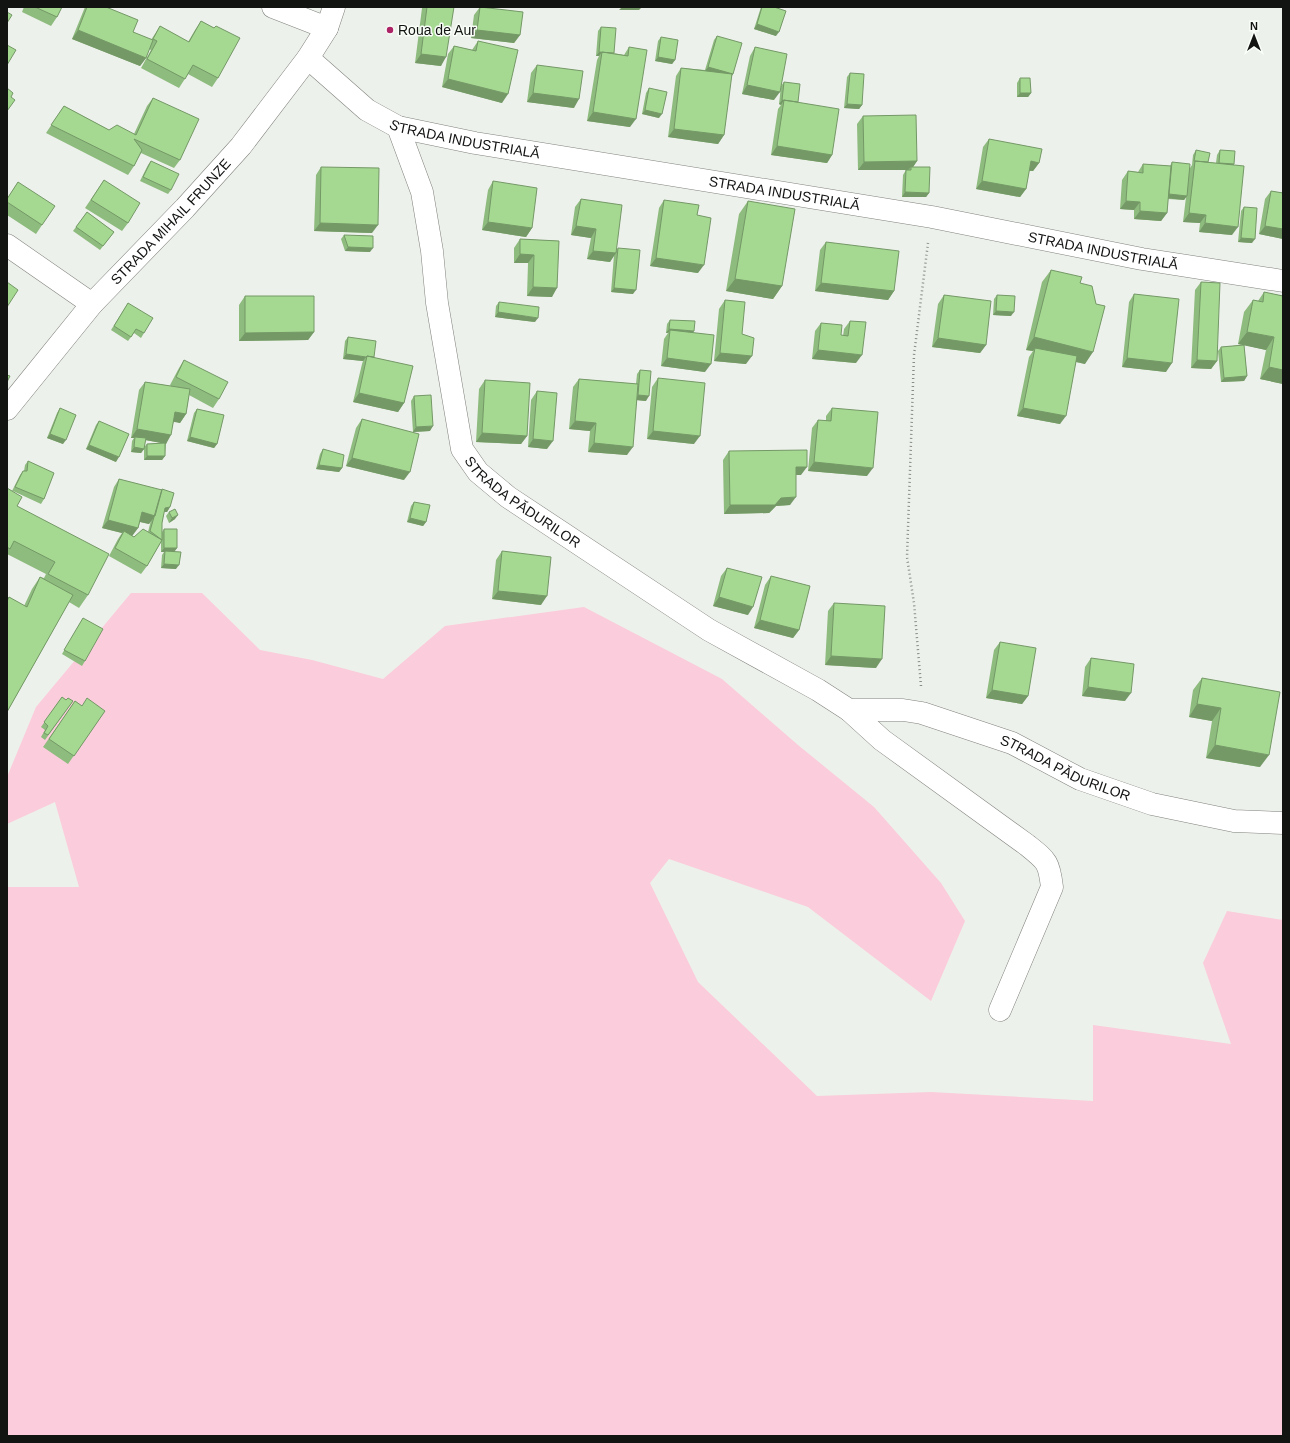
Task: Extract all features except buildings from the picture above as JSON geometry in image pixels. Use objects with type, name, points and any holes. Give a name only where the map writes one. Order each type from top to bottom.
[{"type":"street","points":[[274,7],[327,28]]},
{"type":"street","name":"STRADA MIHAIL FRUNZE","points":[[7,409],[92,304],[185,208],[241,146],[308,58],[327,28],[334,7]]},
{"type":"street","name":"STRADA INDUSTRIALĂ","points":[[308,58],[367,110],[398,127],[482,144],[932,217],[1142,259],[1283,281]]},
{"type":"street","name":"STRADA PĂDURILOR","points":[[398,127],[422,192],[432,251],[437,303],[462,449],[478,472],[508,497],[709,630],[818,690],[849,710],[882,740],[1041,856],[1050,867],[1052,887],[1000,1010]]},
{"type":"street","points":[[7,246],[92,304]]},
{"type":"street","name":"STRADA PĂDURILOR","points":[[849,710],[903,710],[922,713],[1012,743],[1080,779],[1152,804],[1234,821],[1283,823]]},
{"type":"path","points":[[922,713],[914,603],[907,556],[914,355],[932,217]]},
{"type":"shaded area","points":[[131,593],[202,593],[260,650],[312,660],[383,679],[445,626],[584,607],[722,679],[798,745],[874,807],[941,883],[965,921],[931,1001],[808,907],[669,859],[650,883],[698,982],[817,1096],[931,1092],[1093,1101],[1093,1025],[1231,1044],[1203,963],[1227,911],[1283,920],[1283,1436],[7,1436],[7,887],[79,887],[55,802],[7,824],[7,777],[36,707]]},
{"type":"place","name":"Roua de Aur","points":[[390,30]]}]
